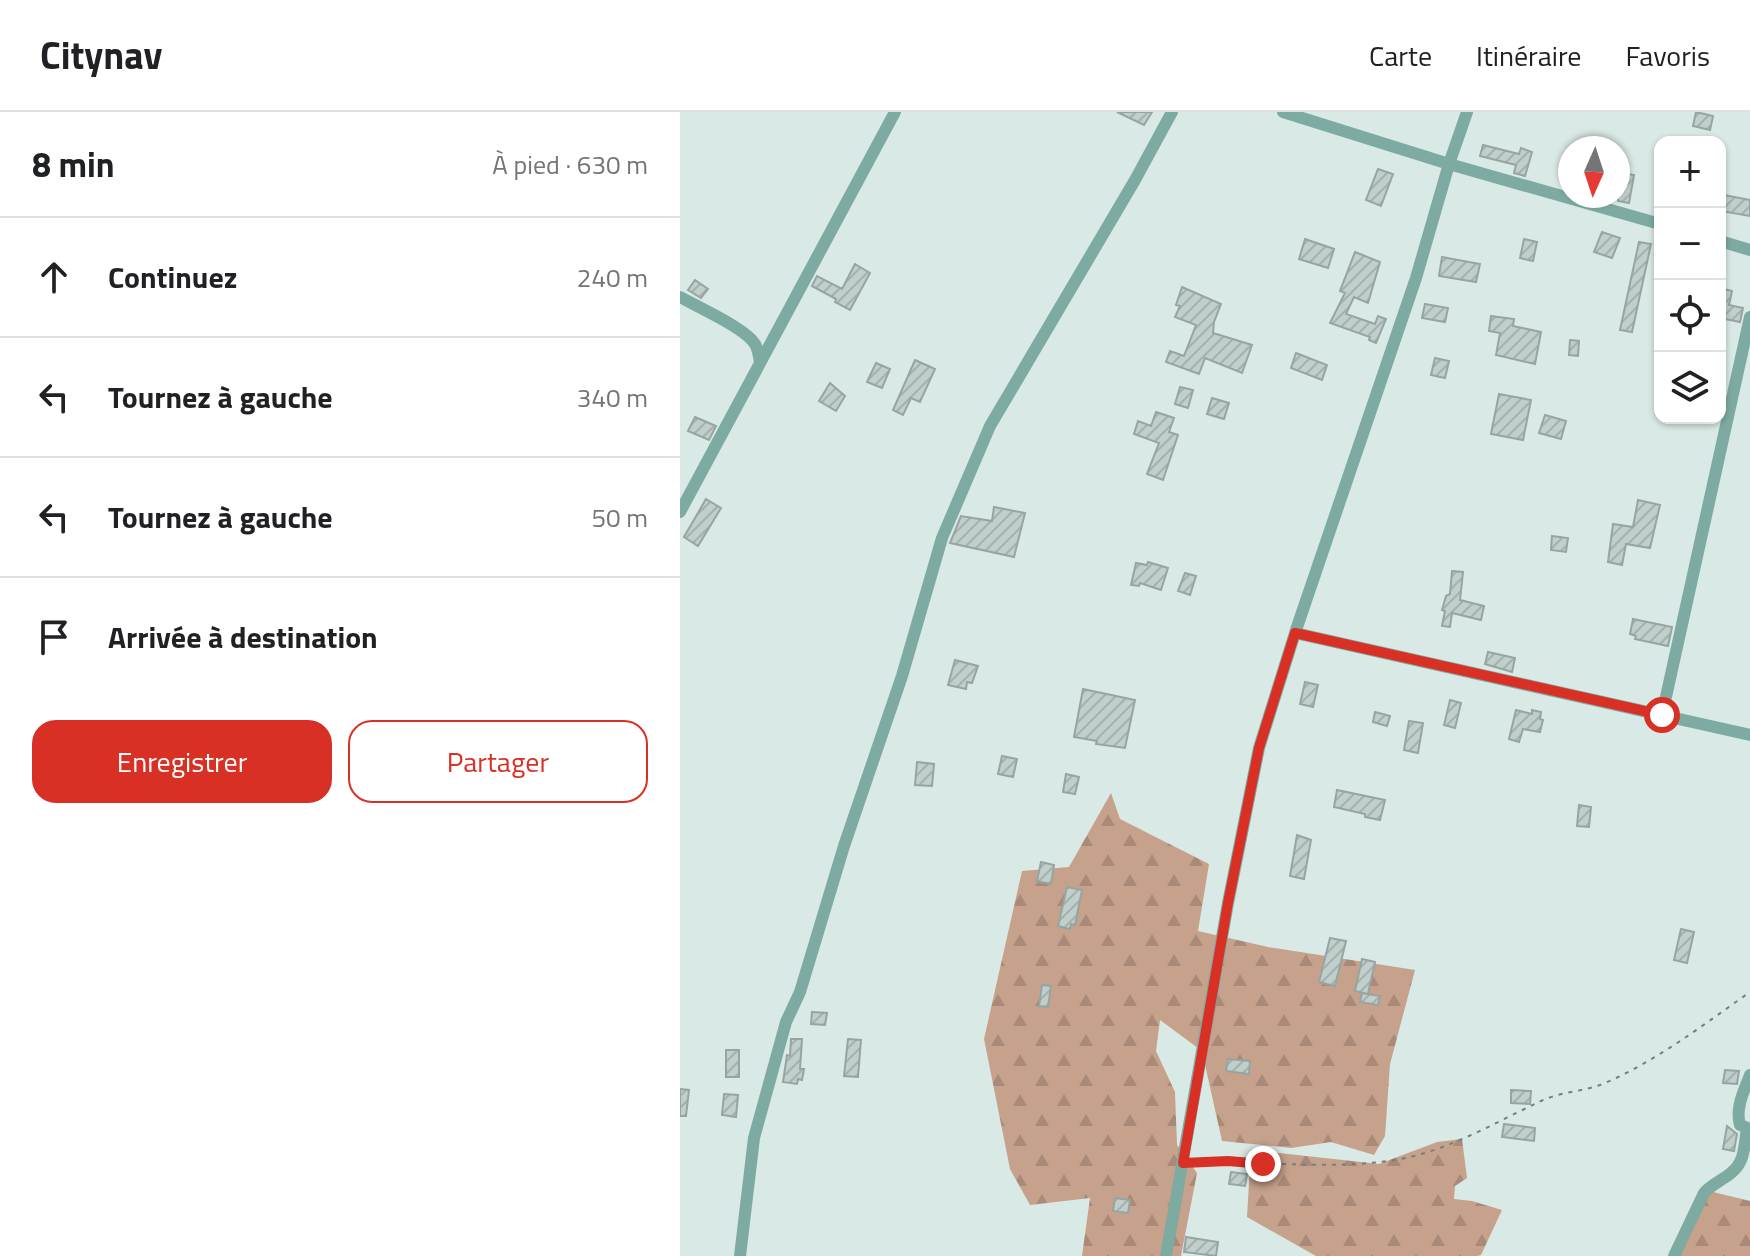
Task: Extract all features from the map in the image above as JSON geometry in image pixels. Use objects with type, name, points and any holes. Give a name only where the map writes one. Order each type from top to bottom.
[{"type":"street","points":[[680,512],[895,112]]},
{"type":"street","points":[[740,1256],[754,1138],[786,1022],[800,992],[844,846],[902,676],[942,538],[990,426],[1172,112]]},
{"type":"street","points":[[1283,112],[1449,164],[1654,222]]},
{"type":"street","points":[[1166,1256],[1228,903],[1259,748],[1416,278],[1467,112]]},
{"type":"street","points":[[1726,243],[1750,250]]},
{"type":"street","points":[[680,297],[747,336],[755,344],[760,362]]},
{"type":"street","points":[[1662,715],[1750,317]]},
{"type":"street","points":[[1295,633],[1750,735]]},
{"type":"street","points":[[1674,1256],[1704,1193],[1716,1181],[1735,1170],[1742,1160],[1748,1128],[1740,1125],[1739,1104],[1750,1075]]},
{"type":"path","points":[[1183,1163],[1388,1161],[1430,1152],[1473,1135],[1545,1099],[1563,1093],[1587,1091],[1610,1081],[1668,1051],[1750,992]]},
{"type":"green space","points":[[1111,793],[1120,819],[1209,864],[1198,931],[1268,947],[1415,970],[1390,1064],[1385,1136],[1374,1155],[1331,1142],[1291,1148],[1222,1141],[1202,1051],[1160,1020],[1156,1051],[1175,1092],[1177,1145],[1197,1173],[1181,1256],[1082,1256],[1090,1198],[1030,1205],[1010,1169],[984,1039],[1022,871],[1069,867]]},
{"type":"green space","points":[[1462,1139],[1467,1178],[1455,1186],[1454,1199],[1502,1210],[1481,1255],[1316,1256],[1247,1217],[1251,1150],[1379,1164],[1437,1142]]},
{"type":"green space","points":[[1701,1189],[1750,1201],[1750,1256],[1677,1256]]},
{"type":"building","points":[[1117,112],[1152,112],[1144,125]]},
{"type":"building","points":[[1696,112],[1713,116],[1710,130],[1693,126]]},
{"type":"building","points":[[1483,145],[1519,154],[1521,148],[1532,152],[1525,176],[1514,173],[1516,165],[1480,156]]},
{"type":"building","points":[[1378,169],[1393,174],[1381,206],[1366,200]]},
{"type":"building","points":[[1630,174],[1634,175],[1630,197]]},
{"type":"building","points":[[1726,195],[1750,200],[1750,216],[1726,212]]},
{"type":"building","points":[[1602,232],[1620,238],[1612,258],[1594,252]]},
{"type":"building","points":[[1305,239],[1334,249],[1328,268],[1299,259]]},
{"type":"building","points":[[1524,239],[1537,242],[1533,261],[1520,258]]},
{"type":"building","points":[[1639,242],[1651,244],[1632,332],[1620,330]]},
{"type":"building","points":[[1355,252],[1380,262],[1368,303],[1354,297],[1346,314],[1375,324],[1378,316],[1386,319],[1376,343],[1369,340],[1370,337],[1330,323],[1345,293],[1340,291]]},
{"type":"building","points":[[1442,257],[1480,264],[1476,282],[1439,276]]},
{"type":"building","points":[[855,264],[870,273],[850,310],[812,286],[817,276],[842,289]]},
{"type":"building","points":[[695,280],[708,289],[701,298],[688,290]]},
{"type":"building","points":[[1182,287],[1221,304],[1213,333],[1252,345],[1242,373],[1205,358],[1199,374],[1166,362],[1170,351],[1184,356],[1196,325],[1175,317]]},
{"type":"building","points":[[1726,290],[1732,291],[1729,305],[1743,308],[1740,322],[1726,319]]},
{"type":"building","points":[[1425,304],[1448,308],[1445,322],[1422,318]]},
{"type":"building","points":[[1491,316],[1514,319],[1513,326],[1541,332],[1535,364],[1496,355],[1500,333],[1489,331]]},
{"type":"building","points":[[1570,340],[1579,341],[1578,356],[1569,355]]},
{"type":"building","points":[[1296,353],[1327,365],[1322,380],[1291,368]]},
{"type":"building","points":[[1435,358],[1449,361],[1445,378],[1431,375]]},
{"type":"building","points":[[915,360],[935,369],[920,402],[911,398],[903,415],[893,410]]},
{"type":"building","points":[[876,363],[890,369],[882,388],[867,382]]},
{"type":"building","points":[[830,383],[845,396],[836,411],[819,401]]},
{"type":"building","points":[[1180,387],[1193,390],[1188,408],[1175,404]]},
{"type":"building","points":[[1499,394],[1531,400],[1523,440],[1491,434]]},
{"type":"building","points":[[1212,398],[1229,403],[1224,419],[1207,414]]},
{"type":"building","points":[[1156,412],[1174,418],[1169,432],[1178,435],[1163,480],[1147,474],[1159,443],[1134,434],[1138,421],[1151,426]]},
{"type":"building","points":[[1545,415],[1566,421],[1561,439],[1539,433]]},
{"type":"building","points":[[695,417],[716,426],[709,440],[688,431]]},
{"type":"building","points":[[706,499],[721,508],[698,546],[684,537]]},
{"type":"building","points":[[1638,500],[1660,505],[1650,548],[1626,544],[1622,565],[1608,562],[1613,524],[1633,527]]},
{"type":"building","points":[[994,507],[1025,513],[1014,557],[950,543],[961,516],[992,521]]},
{"type":"building","points":[[1552,536],[1568,538],[1566,552],[1551,550]]},
{"type":"building","points":[[1148,562],[1168,568],[1161,590],[1140,583],[1139,586],[1131,585],[1136,563],[1147,565]]},
{"type":"building","points":[[1452,571],[1463,572],[1460,600],[1484,606],[1481,620],[1452,613],[1450,627],[1442,626],[1445,611],[1442,610],[1446,596],[1450,594]]},
{"type":"building","points":[[1185,573],[1196,576],[1190,595],[1178,591]]},
{"type":"building","points":[[1633,619],[1672,627],[1668,646],[1635,639],[1636,636],[1630,634]]},
{"type":"building","points":[[1488,652],[1515,658],[1512,672],[1485,664]]},
{"type":"building","points":[[955,660],[978,666],[972,683],[967,682],[966,689],[948,685]]},
{"type":"building","points":[[1305,682],[1318,685],[1313,707],[1300,704]]},
{"type":"building","points":[[1083,689],[1135,700],[1125,748],[1074,737]]},
{"type":"building","points":[[1450,700],[1461,703],[1455,728],[1444,725]]},
{"type":"building","points":[[1516,710],[1532,714],[1532,710],[1541,712],[1540,732],[1523,729],[1519,742],[1509,739]]},
{"type":"building","points":[[1375,712],[1390,716],[1387,726],[1373,722]]},
{"type":"building","points":[[1409,721],[1423,723],[1418,753],[1404,750]]},
{"type":"building","points":[[1002,756],[1017,759],[1013,777],[998,774]]},
{"type":"building","points":[[917,762],[934,764],[932,786],[915,785]]},
{"type":"building","points":[[1066,774],[1079,777],[1075,794],[1063,792]]},
{"type":"building","points":[[1337,790],[1385,800],[1380,820],[1334,807]]},
{"type":"building","points":[[1579,805],[1591,807],[1589,827],[1577,826]]},
{"type":"building","points":[[1297,835],[1311,840],[1304,879],[1290,876]]},
{"type":"building","points":[[1041,862],[1054,865],[1051,884],[1037,881]]},
{"type":"building","points":[[1067,887],[1082,890],[1075,925],[1071,924],[1070,929],[1058,926]]},
{"type":"building","points":[[1681,929],[1694,932],[1687,963],[1674,960]]},
{"type":"building","points":[[1330,938],[1346,941],[1335,986],[1319,982]]},
{"type":"building","points":[[1362,959],[1375,962],[1368,994],[1355,991]]},
{"type":"building","points":[[1042,985],[1051,986],[1048,1007],[1039,1006]]},
{"type":"building","points":[[1362,993],[1380,996],[1378,1005],[1360,1002]]},
{"type":"building","points":[[812,1012],[827,1013],[825,1025],[811,1024]]},
{"type":"building","points":[[791,1039],[802,1039],[800,1069],[804,1069],[802,1080],[798,1079],[797,1084],[783,1082]]},
{"type":"building","points":[[848,1039],[861,1040],[858,1077],[844,1076]]},
{"type":"building","points":[[726,1050],[739,1050],[739,1077],[726,1077]]},
{"type":"building","points":[[1228,1059],[1250,1061],[1249,1074],[1226,1071]]},
{"type":"building","points":[[1725,1070],[1739,1071],[1737,1084],[1723,1083]]},
{"type":"building","points":[[680,1089],[689,1090],[686,1116],[680,1116]]},
{"type":"building","points":[[1511,1090],[1531,1091],[1530,1104],[1511,1103]]},
{"type":"building","points":[[724,1094],[738,1095],[736,1117],[722,1115]]},
{"type":"building","points":[[1504,1124],[1535,1128],[1534,1141],[1502,1137]]},
{"type":"building","points":[[1727,1126],[1737,1134],[1734,1151],[1723,1149]]},
{"type":"building","points":[[1231,1172],[1247,1174],[1245,1186],[1229,1184]]},
{"type":"building","points":[[1115,1198],[1130,1200],[1128,1213],[1113,1211]]},
{"type":"building","points":[[1186,1237],[1218,1242],[1216,1256],[1184,1252]]},
{"type":"route","points":[[1263,1164],[1228,1161],[1183,1163],[1228,903],[1259,748],[1295,633],[1662,715]]}]
